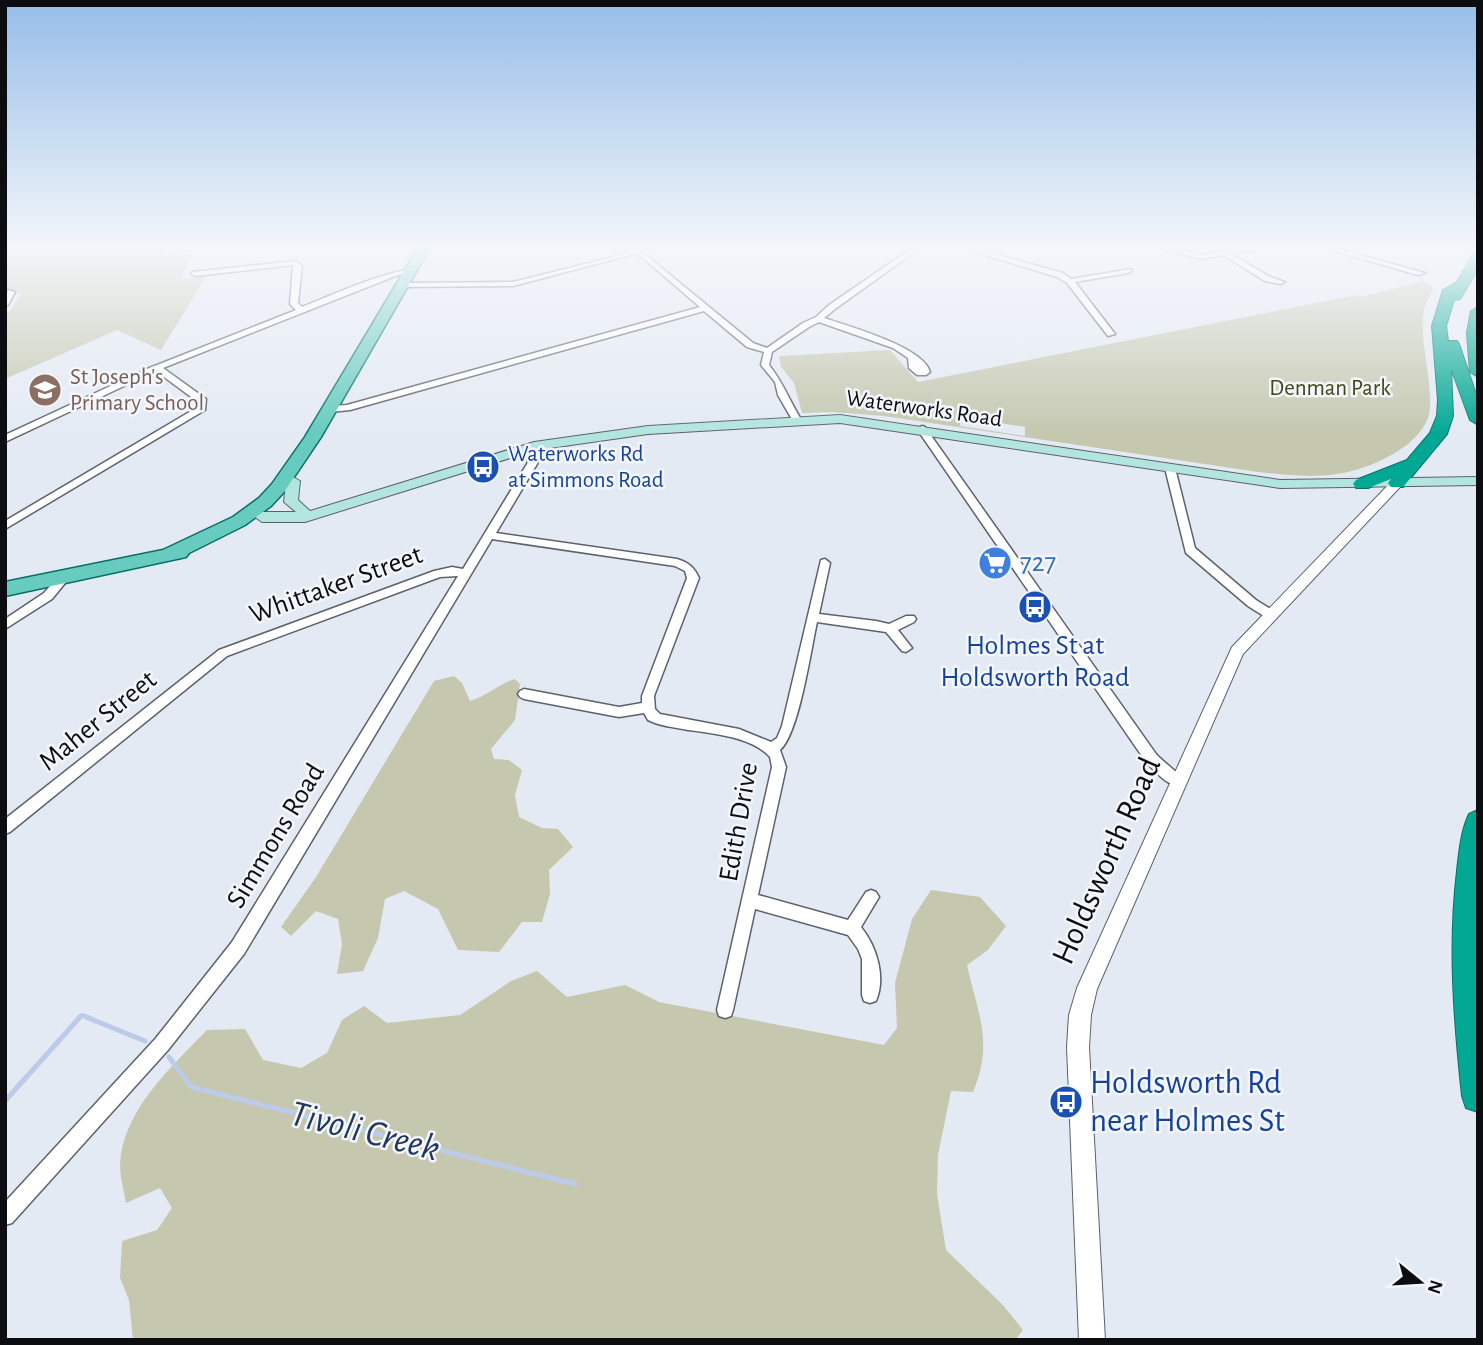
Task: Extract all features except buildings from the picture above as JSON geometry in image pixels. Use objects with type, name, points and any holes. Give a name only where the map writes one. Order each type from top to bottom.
[{"type":"highway","points":[[1397,483],[1438,434],[1445,416],[1446,391],[1440,326],[1445,309]]},
{"type":"highway","points":[[1453,309],[1452,346],[1478,421]]},
{"type":"highway","points":[[1478,311],[1474,333],[1478,372]]},
{"type":"highway","points":[[1362,484],[1411,464]]},
{"type":"highway","points":[[1478,822],[1471,873],[1468,970],[1478,1096]]},
{"type":"main road","points":[[261,511],[313,437],[390,309]]},
{"type":"main road","name":"Waterworks Road","points":[[261,511],[300,518],[534,446],[648,430],[853,419],[1280,484],[1477,481]]},
{"type":"main road","points":[[303,510],[291,502],[293,481],[313,437]]},
{"type":"main road","points":[[5,589],[214,544],[261,511],[293,481]]},
{"type":"main road","points":[[1362,484],[1382,500]]},
{"type":"main road","name":"Waterworks Road","points":[[261,511],[327,509]]},
{"type":"street","points":[[5,439],[69,405],[304,309]]},
{"type":"street","points":[[330,409],[347,408],[702,309]]},
{"type":"street","points":[[706,309],[750,345],[768,351]]},
{"type":"street","points":[[797,421],[782,396],[779,382],[765,365],[768,351],[819,319],[830,309]]},
{"type":"street","points":[[1091,309],[1111,334]]},
{"type":"street","points":[[819,319],[896,346],[912,356]]},
{"type":"street","points":[[5,526],[203,407],[203,401],[157,368]]},
{"type":"street","points":[[922,429],[1151,758],[1165,773],[1178,781]]},
{"type":"street","name":"Simmons Road","points":[[5,1216],[162,1044],[230,959],[534,460],[534,446]]},
{"type":"street","points":[[1170,468],[1190,550],[1252,603],[1271,615]]},
{"type":"street","name":"Holdsworth Road","points":[[1092,1340],[1078,1059],[1080,1015],[1087,988],[1237,651],[1397,483]]},
{"type":"street","points":[[489,535],[677,563],[689,569],[693,578],[648,696],[648,707],[619,712],[524,694]]},
{"type":"street","points":[[772,749],[782,741],[789,726],[825,563]]},
{"type":"street","name":"Whittaker Street","points":[[223,653],[444,572],[467,573]]},
{"type":"street","points":[[5,625],[48,596],[64,577]]},
{"type":"street","points":[[813,617],[890,629],[906,648]]},
{"type":"street","points":[[890,629],[910,620]]},
{"type":"street","name":"Maher Street","points":[[5,828],[223,653]]},
{"type":"street","name":"Edith Drive","points":[[648,707],[653,716],[663,720],[718,731],[772,749],[778,757],[779,767],[724,1010]]},
{"type":"street","points":[[852,928],[871,897]]},
{"type":"street","points":[[749,900],[852,928],[871,956],[873,971],[870,995]]},
{"type":"green space","points":[[11,309],[186,309],[161,350],[117,330],[5,379],[5,317]]},
{"type":"green space","name":"Denman Park","points":[[1287,309],[1424,309],[1423,339],[1430,407],[1420,433],[1380,461],[1350,471],[1298,476],[884,416],[802,413],[794,383],[781,367],[779,356],[890,350],[918,382]],"holes":[[[961,417],[1025,427],[1025,436],[960,426]]]},
{"type":"green space","points":[[454,676],[462,683],[470,701],[515,679],[520,684],[515,720],[491,749],[494,759],[509,760],[522,770],[515,795],[519,817],[542,828],[558,829],[573,847],[549,870],[550,894],[542,922],[522,922],[499,952],[458,950],[438,909],[404,891],[385,899],[378,938],[363,971],[337,974],[342,944],[338,919],[316,911],[291,936],[281,927],[316,877],[434,681]]},
{"type":"green space","points":[[931,890],[980,897],[1006,926],[988,950],[967,965],[982,1028],[982,1058],[973,1092],[951,1091],[938,1155],[937,1194],[946,1250],[1002,1304],[1023,1330],[1015,1340],[133,1340],[129,1300],[120,1278],[122,1241],[157,1230],[172,1208],[160,1188],[126,1203],[120,1170],[123,1145],[139,1108],[151,1091],[207,1030],[245,1029],[263,1060],[301,1068],[327,1053],[342,1020],[364,1006],[387,1023],[460,1015],[511,981],[537,971],[567,997],[625,985],[659,1002],[884,1045],[897,1028],[895,983],[912,919]]},
{"type":"waterway","name":"Tivoli Creek","points":[[80,1017],[82,1015],[90,1018]]},
{"type":"waterway","name":"Tivoli Creek","points":[[5,1101],[80,1017]]},
{"type":"waterway","name":"Tivoli Creek","points":[[86,1017],[145,1041]]},
{"type":"waterway","name":"Tivoli Creek","points":[[169,1057],[191,1087],[575,1184]]},
{"type":"place","name":"St Joseph's Primary School","points":[[45,390]]},
{"type":"place","name":"Waterworks Rd at Simmons Road","points":[[483,467]]},
{"type":"place","name":"727","points":[[995,563]]},
{"type":"place","name":"Holmes St at Holdsworth Road","points":[[1035,607]]},
{"type":"place","name":"Holdsworth Rd near Holmes St","points":[[1066,1102]]}]
